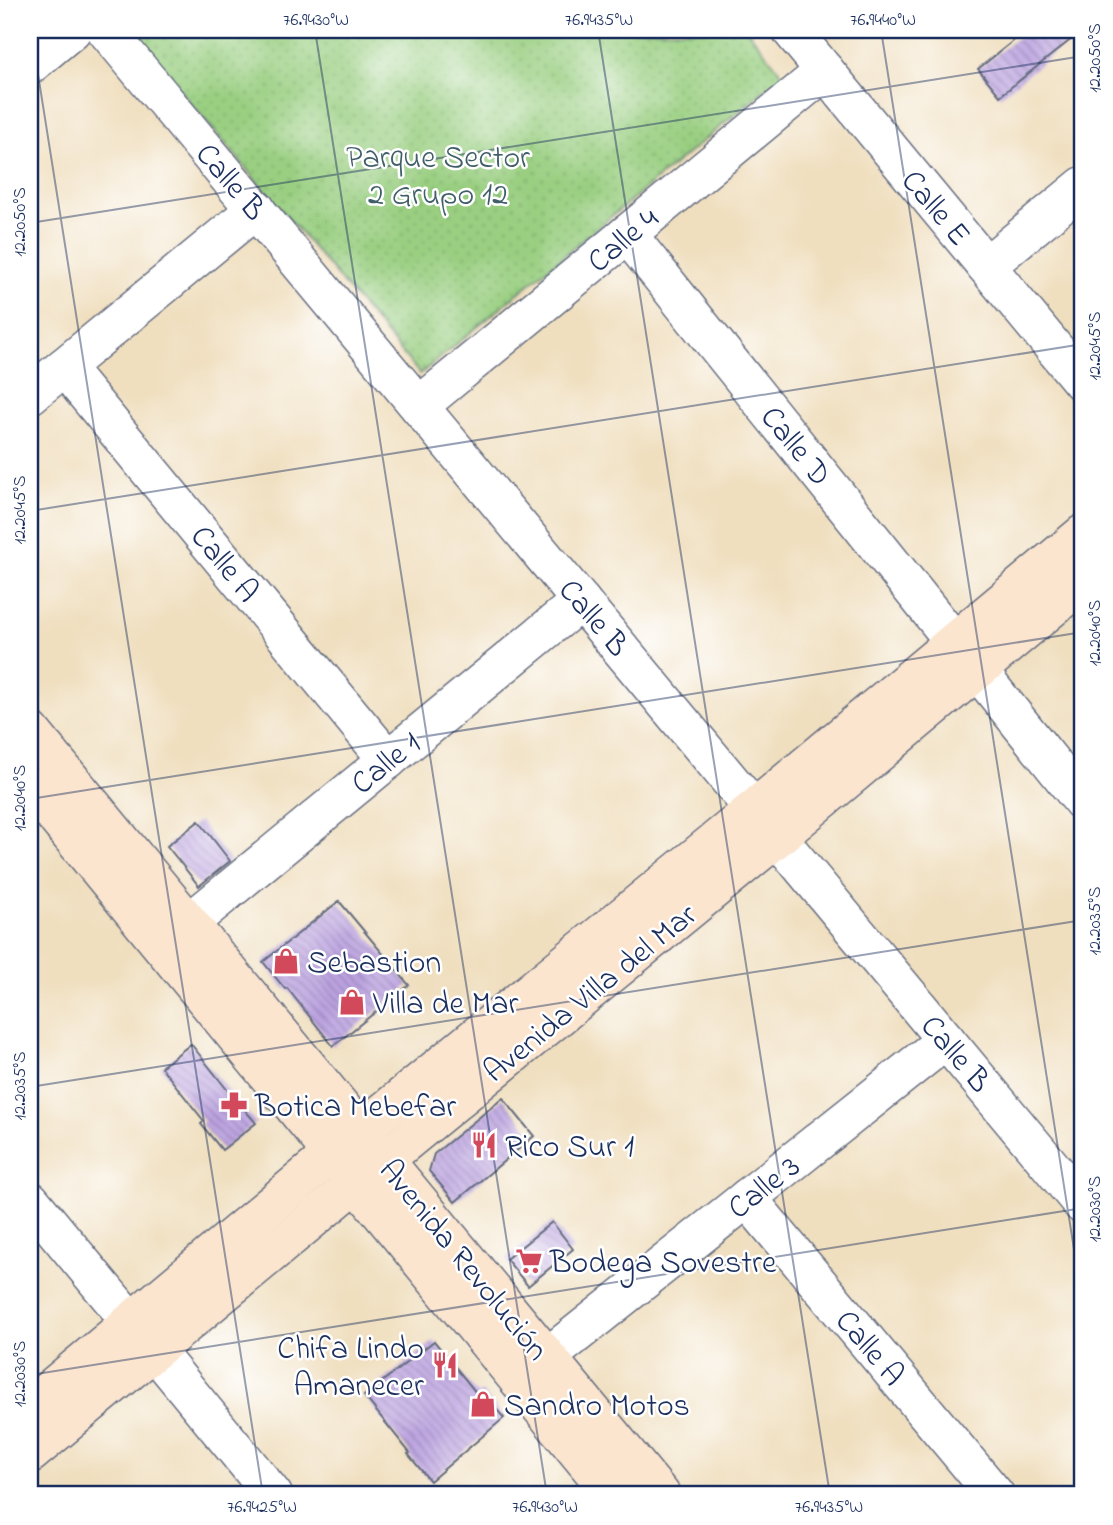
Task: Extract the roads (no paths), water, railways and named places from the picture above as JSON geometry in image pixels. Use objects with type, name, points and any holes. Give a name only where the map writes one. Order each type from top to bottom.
[{"type":"main road","name":"Avenida Villa del Mar","points":[[30,1454],[143,1336],[966,656],[1083,534]]},
{"type":"main road","name":"Avenida Villa del Mar","points":[[966,656],[1083,582]]},
{"type":"main road","name":"Avenida Revolución","points":[[30,730],[189,923],[358,1157],[613,1495]]},
{"type":"main road","name":"Avenida Revolución","points":[[30,786],[358,1157],[546,1358],[661,1495]]},
{"type":"main road","name":"Avenida Villa del Mar","points":[[30,1406],[143,1336]]},
{"type":"street","points":[[30,65],[72,30]]},
{"type":"street","name":"Calle B","points":[[106,30],[1083,1205]]},
{"type":"street","name":"Calle E","points":[[790,30],[1083,383]]},
{"type":"street","name":"Calle 4","points":[[419,406],[825,71]]},
{"type":"street","points":[[986,266],[1083,186]]},
{"type":"street","points":[[30,395],[256,209]]},
{"type":"street","name":"Calle D","points":[[627,234],[1083,802]]},
{"type":"street","name":"Calle A","points":[[64,367],[388,760]]},
{"type":"street","name":"Calle 1","points":[[189,923],[581,601]]},
{"type":"street","name":"Calle 3","points":[[546,1358],[946,1040]]},
{"type":"street","name":"Calle A","points":[[747,1198],[995,1495]]},
{"type":"street","points":[[30,1200],[273,1495]]},
{"type":"place","name":"Sebastion","points":[[286,961]]},
{"type":"place","name":"Villa de Mar","points":[[352,1002]]},
{"type":"place","name":"Botica Mebefar","points":[[234,1105]]},
{"type":"place","name":"Rico Sur 1","points":[[484,1145]]},
{"type":"place","name":"Bodega Sovestre","points":[[529,1261]]},
{"type":"place","name":"Chifa Lindo Amanecer","points":[[445,1365]]},
{"type":"place","name":"Sandro Motos","points":[[483,1404]]},
{"type":"park label","name":"Parque Sector 2 Grupo 12","points":[[438,174]]}]
